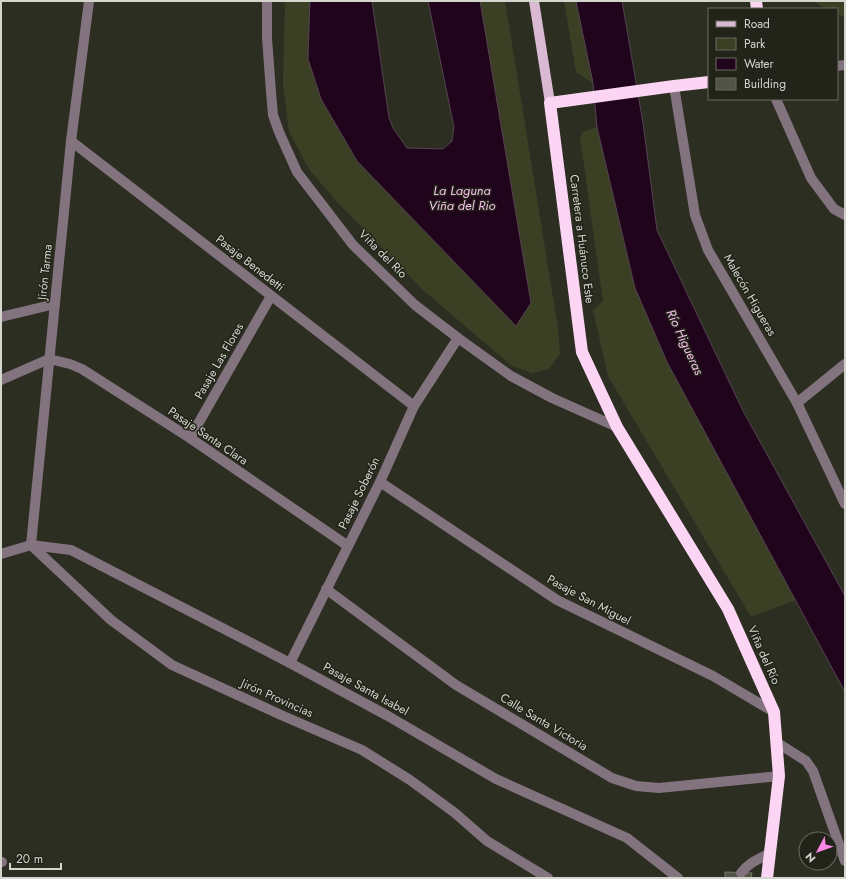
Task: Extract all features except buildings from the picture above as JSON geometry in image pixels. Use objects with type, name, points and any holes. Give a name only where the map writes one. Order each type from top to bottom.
[{"type":"highway","points":[[550,103],[708,82]]},
{"type":"highway","name":"Carretera a Huánuco Este","points":[[550,103],[582,352],[617,427],[641,467]]},
{"type":"highway","name":"Viña del Río","points":[[641,467],[728,610],[774,712],[779,776],[767,878]]},
{"type":"main road","name":"Carretera a Huánuco Este","points":[[534,1],[550,103]]},
{"type":"street","name":"Jirón Tarma","points":[[31,545],[71,141],[89,1]]},
{"type":"street","name":"Viña del Río","points":[[268,1],[267,38],[273,115],[278,132],[297,172],[353,245],[416,305],[458,338],[511,376],[552,398],[617,427]]},
{"type":"street","name":"Malecón Higueras","points":[[674,86],[695,215],[708,250],[797,403],[841,484],[845,504]]},
{"type":"street","points":[[776,100],[811,178],[834,209],[845,215]]},
{"type":"street","name":"Pasaje Benedetti","points":[[71,141],[414,406]]},
{"type":"street","name":"Pasaje Las Flores","points":[[190,438],[271,296]]},
{"type":"street","points":[[1,317],[55,304]]},
{"type":"street","name":"Pasaje Soberón","points":[[290,663],[380,482],[414,406],[458,338]]},
{"type":"street","points":[[1,380],[49,359]]},
{"type":"street","name":"Pasaje Santa Clara","points":[[49,359],[70,364],[82,369],[190,438],[348,546]]},
{"type":"street","points":[[797,403],[845,364]]},
{"type":"street","name":"Pasaje San Miguel","points":[[380,482],[557,600],[713,676],[774,712]]},
{"type":"street","points":[[1,554],[31,545]]},
{"type":"street","name":"Pasaje Santa Isabel","points":[[31,545],[71,550],[290,663],[388,716],[496,779],[627,838],[678,878]]},
{"type":"street","name":"Jirón Provincias","points":[[31,545],[111,620],[172,665],[362,750],[410,780],[455,813],[487,841],[548,878]]},
{"type":"street","name":"Calle Santa Victoria","points":[[326,589],[456,685],[612,778],[636,786],[659,788],[779,776]]},
{"type":"street","points":[[776,742],[806,761],[813,771],[845,861]]},
{"type":"street","points":[[741,873],[752,862],[770,853]]},
{"type":"green space","points":[[285,1],[310,1],[308,59],[321,99],[357,161],[516,326],[531,303],[480,1],[505,1],[558,328],[560,354],[549,369],[532,373],[512,366],[423,290],[335,200],[309,169],[289,132],[283,85]]},
{"type":"green space","points":[[564,1],[576,1],[593,83],[576,72]]},
{"type":"green space","points":[[813,1],[845,1],[845,18],[838,14],[838,8],[824,8]]},
{"type":"green space","points":[[597,127],[635,288],[667,362],[796,600],[751,617],[608,376],[593,310],[603,301],[580,137],[583,132]]},
{"type":"water","name":"La Laguna Viña del Rio","points":[[310,1],[372,1],[389,118],[393,128],[407,148],[443,149],[452,141],[454,127],[428,1],[480,1],[531,303],[516,326],[357,161],[321,99],[308,59]]},
{"type":"water","name":"Río Higueras","points":[[576,1],[622,1],[643,123],[657,230],[743,411],[845,596],[845,692],[667,362],[635,288],[597,127],[593,83]]}]
